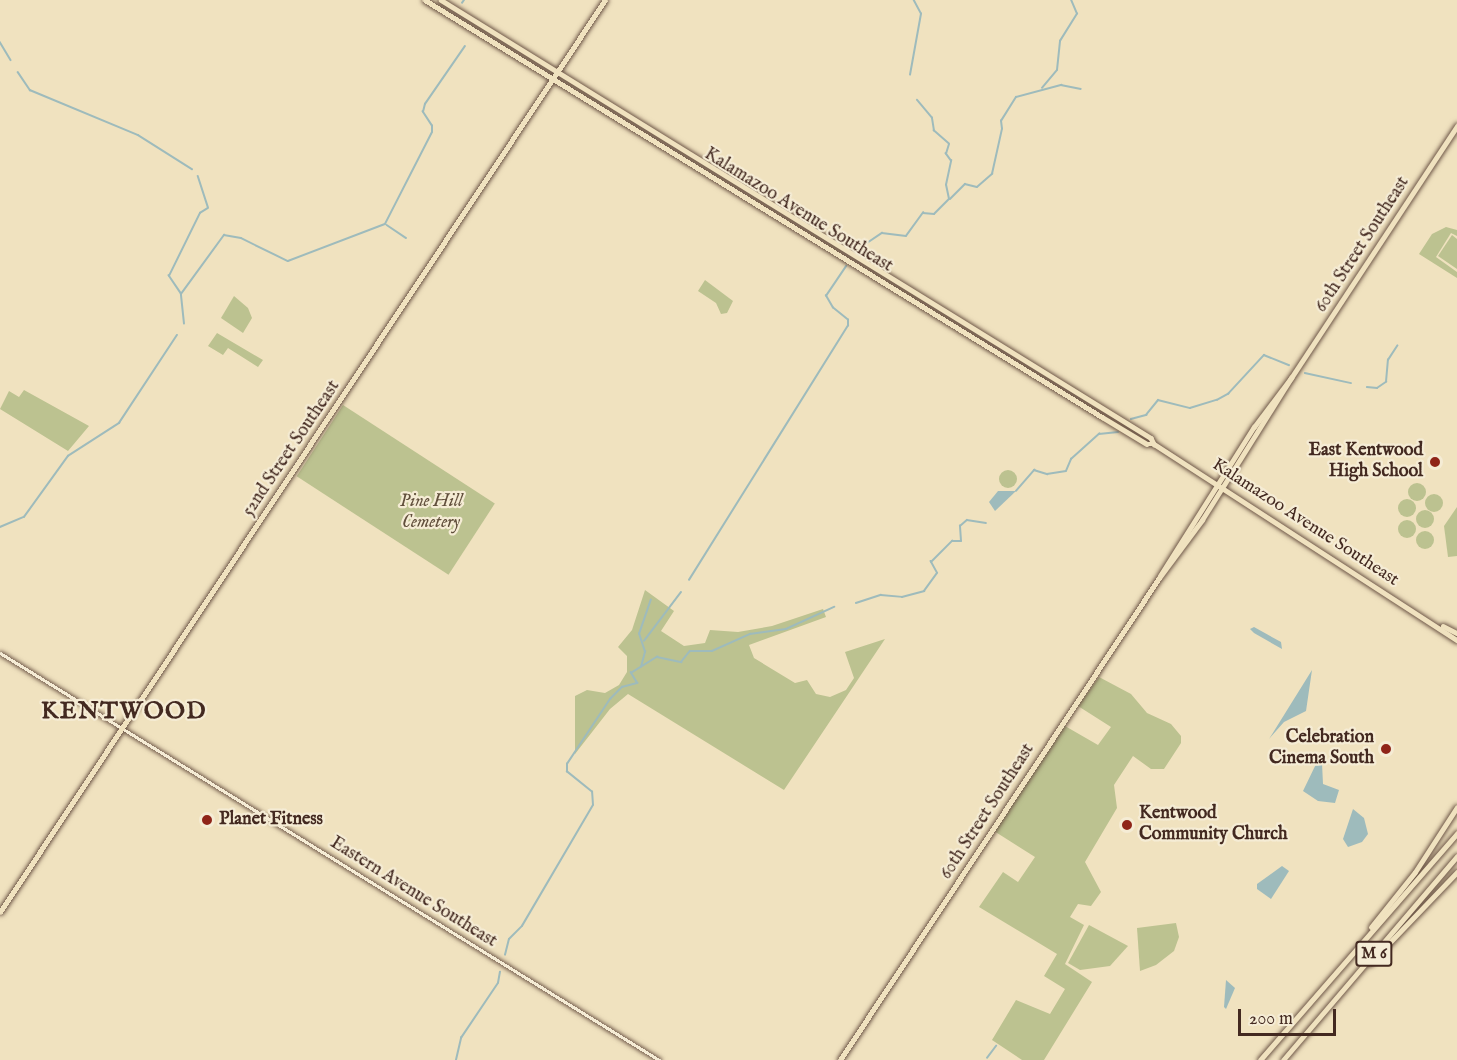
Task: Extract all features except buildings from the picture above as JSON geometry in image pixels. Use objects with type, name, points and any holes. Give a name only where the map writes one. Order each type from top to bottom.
[{"type":"highway","points":[[1300,1014],[1405,886],[1457,807]]},
{"type":"highway","name":"M 6","points":[[1260,1060],[1457,833]]},
{"type":"highway","name":"M 6","points":[[1283,1060],[1457,856]]},
{"type":"highway","points":[[1290,1051],[1457,872]]},
{"type":"main road","name":"Kalamazoo Avenue Southeast","points":[[425,0],[761,203],[1132,435],[1147,444],[1154,444]]},
{"type":"main road","name":"Kalamazoo Avenue Southeast","points":[[441,0],[756,191],[1141,431],[1154,444],[1440,626],[1457,640]]},
{"type":"main road","name":"52nd Street Southeast","points":[[0,912],[605,0]]},
{"type":"main road","points":[[447,13],[461,18],[464,14]]},
{"type":"main road","points":[[468,26],[473,22],[483,26]]},
{"type":"main road","points":[[571,88],[631,121],[636,119]]},
{"type":"main road","name":"60th Street Southeast","points":[[1159,578],[1191,537],[1224,487],[1291,378],[1457,126]]},
{"type":"main road","points":[[643,131],[662,140],[669,138]]},
{"type":"main road","points":[[680,154],[685,151],[707,162]]},
{"type":"main road","points":[[725,182],[750,193],[756,191]]},
{"type":"main road","points":[[761,203],[768,202],[803,221]]},
{"type":"main road","points":[[828,245],[856,260],[861,257]]},
{"type":"main road","name":"60th Street Southeast","points":[[840,1060],[1159,578],[1188,528],[1252,430],[1291,378]]},
{"type":"main road","points":[[1083,405],[1088,402],[1110,412]]},
{"type":"main road","points":[[1252,430],[1252,444]]},
{"type":"main road","points":[[1132,435],[1141,431]]},
{"type":"main road","points":[[1188,528],[1191,537]]},
{"type":"main road","name":"Kalamazoo Avenue Southeast","points":[[1440,626],[1457,633]]},
{"type":"street","name":"Eastern Avenue Southeast","points":[[0,653],[659,1060]]},
{"type":"green space","points":[[1446,227],[1457,230],[1457,236],[1451,233],[1436,257],[1457,272],[1457,278],[1419,254],[1432,234]]},
{"type":"green space","points":[[1452,235],[1457,239],[1457,269],[1438,256]]},
{"type":"green space","points":[[705,280],[733,301],[727,313],[721,314],[716,303],[698,291]]},
{"type":"green space","points":[[234,296],[248,308],[252,318],[243,333],[221,318]]},
{"type":"green space","points":[[217,333],[263,360],[258,367],[228,348],[223,355],[208,346]]},
{"type":"green space","points":[[24,390],[89,426],[68,451],[0,409],[9,391],[19,397]]},
{"type":"green space","name":"Pine Hill Cemetery","points":[[343,405],[495,504],[449,575],[297,476]]},
{"type":"green space","points":[[1004,470],[1012,470],[1017,475],[1015,486],[1004,488],[999,483],[999,475]]},
{"type":"green space","points":[[1413,483],[1421,483],[1426,488],[1424,499],[1413,501],[1408,496],[1408,488]]},
{"type":"green space","points":[[1430,494],[1438,494],[1443,499],[1441,510],[1430,512],[1425,507],[1425,499]]},
{"type":"green space","points":[[1403,499],[1411,499],[1416,504],[1414,515],[1403,517],[1398,512],[1398,504]]},
{"type":"green space","points":[[1457,507],[1457,556],[1448,557],[1444,526]]},
{"type":"green space","points":[[1421,510],[1429,510],[1434,515],[1432,526],[1421,528],[1416,523],[1416,515]]},
{"type":"green space","points":[[1403,520],[1411,520],[1416,525],[1414,536],[1403,538],[1398,533],[1398,525]]},
{"type":"green space","points":[[1421,531],[1429,531],[1434,536],[1432,547],[1421,549],[1416,544],[1416,536]]},
{"type":"green space","points":[[645,590],[674,611],[661,631],[684,646],[705,643],[710,630],[738,632],[772,626],[823,609],[826,617],[749,645],[754,658],[795,683],[807,680],[816,694],[830,697],[846,690],[854,678],[845,652],[885,639],[784,790],[628,694],[610,709],[575,754],[575,696],[587,690],[605,693],[619,685],[627,672],[627,656],[618,647],[632,630]]},
{"type":"green space","points":[[1099,677],[1131,694],[1147,713],[1171,724],[1181,736],[1181,743],[1164,769],[1151,769],[1133,756],[1114,785],[1117,808],[1085,862],[1101,892],[1091,906],[1078,904],[1070,917],[1084,925],[1065,964],[1092,982],[1044,1060],[1022,1060],[992,1040],[1016,1000],[1050,1014],[1065,989],[1044,976],[1057,954],[979,907],[1003,872],[1018,882],[1035,857],[994,831],[1065,726],[1098,745],[1111,727],[1078,706]]},
{"type":"green space","points":[[1176,923],[1179,937],[1174,951],[1156,965],[1140,971],[1137,928]]},
{"type":"green space","points":[[1089,925],[1128,946],[1110,966],[1080,970],[1068,963]]},
{"type":"water","points":[[998,491],[1016,491],[995,511],[989,502]]},
{"type":"water","points":[[1254,627],[1281,642],[1282,649],[1254,633],[1250,629]]},
{"type":"water","points":[[1312,670],[1306,711],[1284,722],[1269,739]]},
{"type":"water","points":[[1317,762],[1322,763],[1323,784],[1339,790],[1335,803],[1318,801],[1303,791]]},
{"type":"water","points":[[1353,809],[1364,818],[1368,834],[1362,842],[1348,847],[1343,839]]},
{"type":"water","points":[[1282,866],[1289,871],[1271,899],[1257,889],[1257,884]]},
{"type":"water","points":[[1226,980],[1235,988],[1226,1009],[1224,1007]]},
{"type":"waterway","points":[[1042,88],[1057,70],[1060,41],[1077,14],[1071,0]]},
{"type":"waterway","points":[[910,75],[921,14],[914,1]]},
{"type":"waterway","points":[[0,42],[11,60]]},
{"type":"waterway","points":[[181,294],[224,235],[241,238],[288,261],[385,224],[432,132],[432,126],[423,112],[425,104],[465,46]]},
{"type":"waterway","points":[[18,72],[30,90],[138,135],[192,169]]},
{"type":"waterway","points":[[950,199],[965,184],[977,187],[992,174],[1002,129],[1001,121],[1016,97],[1061,85],[1081,89]]},
{"type":"waterway","points":[[867,243],[882,233],[906,236],[923,213],[934,214],[949,199],[946,185],[951,161],[946,154],[949,144],[934,131],[932,118],[917,100]]},
{"type":"waterway","points":[[184,324],[181,294],[169,276],[200,213],[208,208],[198,177]]},
{"type":"waterway","points":[[387,225],[406,238]]},
{"type":"waterway","points":[[689,580],[848,326],[848,320],[833,308],[826,296],[846,266]]},
{"type":"waterway","points":[[0,527],[24,517],[68,456],[119,423],[177,335]]},
{"type":"waterway","points":[[1367,387],[1377,388],[1386,382],[1388,360],[1397,346]]},
{"type":"waterway","points":[[1131,419],[1146,415],[1158,400],[1190,408],[1217,400],[1228,394],[1264,355],[1289,365]]},
{"type":"waterway","points":[[1305,373],[1351,383]]},
{"type":"waterway","points":[[1016,491],[1034,470],[1047,474],[1066,471],[1071,459],[1099,434],[1118,432]]},
{"type":"waterway","points":[[856,603],[881,595],[902,597],[924,591],[937,573],[931,562],[952,541],[961,541],[960,526],[967,520],[986,523]]},
{"type":"waterway","points":[[644,641],[681,592]]},
{"type":"waterway","points":[[641,667],[645,652],[639,634],[651,600]]},
{"type":"waterway","points":[[505,955],[509,939],[522,926],[593,805],[592,792],[567,772],[567,764],[610,699],[622,687],[637,683],[631,673],[657,657],[681,662],[690,651],[712,651],[750,634],[786,629],[834,607]]},
{"type":"waterway","points":[[456,1060],[461,1038],[498,983],[500,972]]},
{"type":"waterway","points":[[987,1058],[996,1046]]},
{"type":"place","name":"East Kentwood High School","points":[[1435,462]]},
{"type":"place","name":"Celebration Cinema South","points":[[1386,749]]},
{"type":"place","name":"Planet Fitness","points":[[207,820]]},
{"type":"place","name":"Kentwood Community Church","points":[[1127,825]]},
{"type":"district","name":"KENTWOOD","points":[[124,712]]}]
